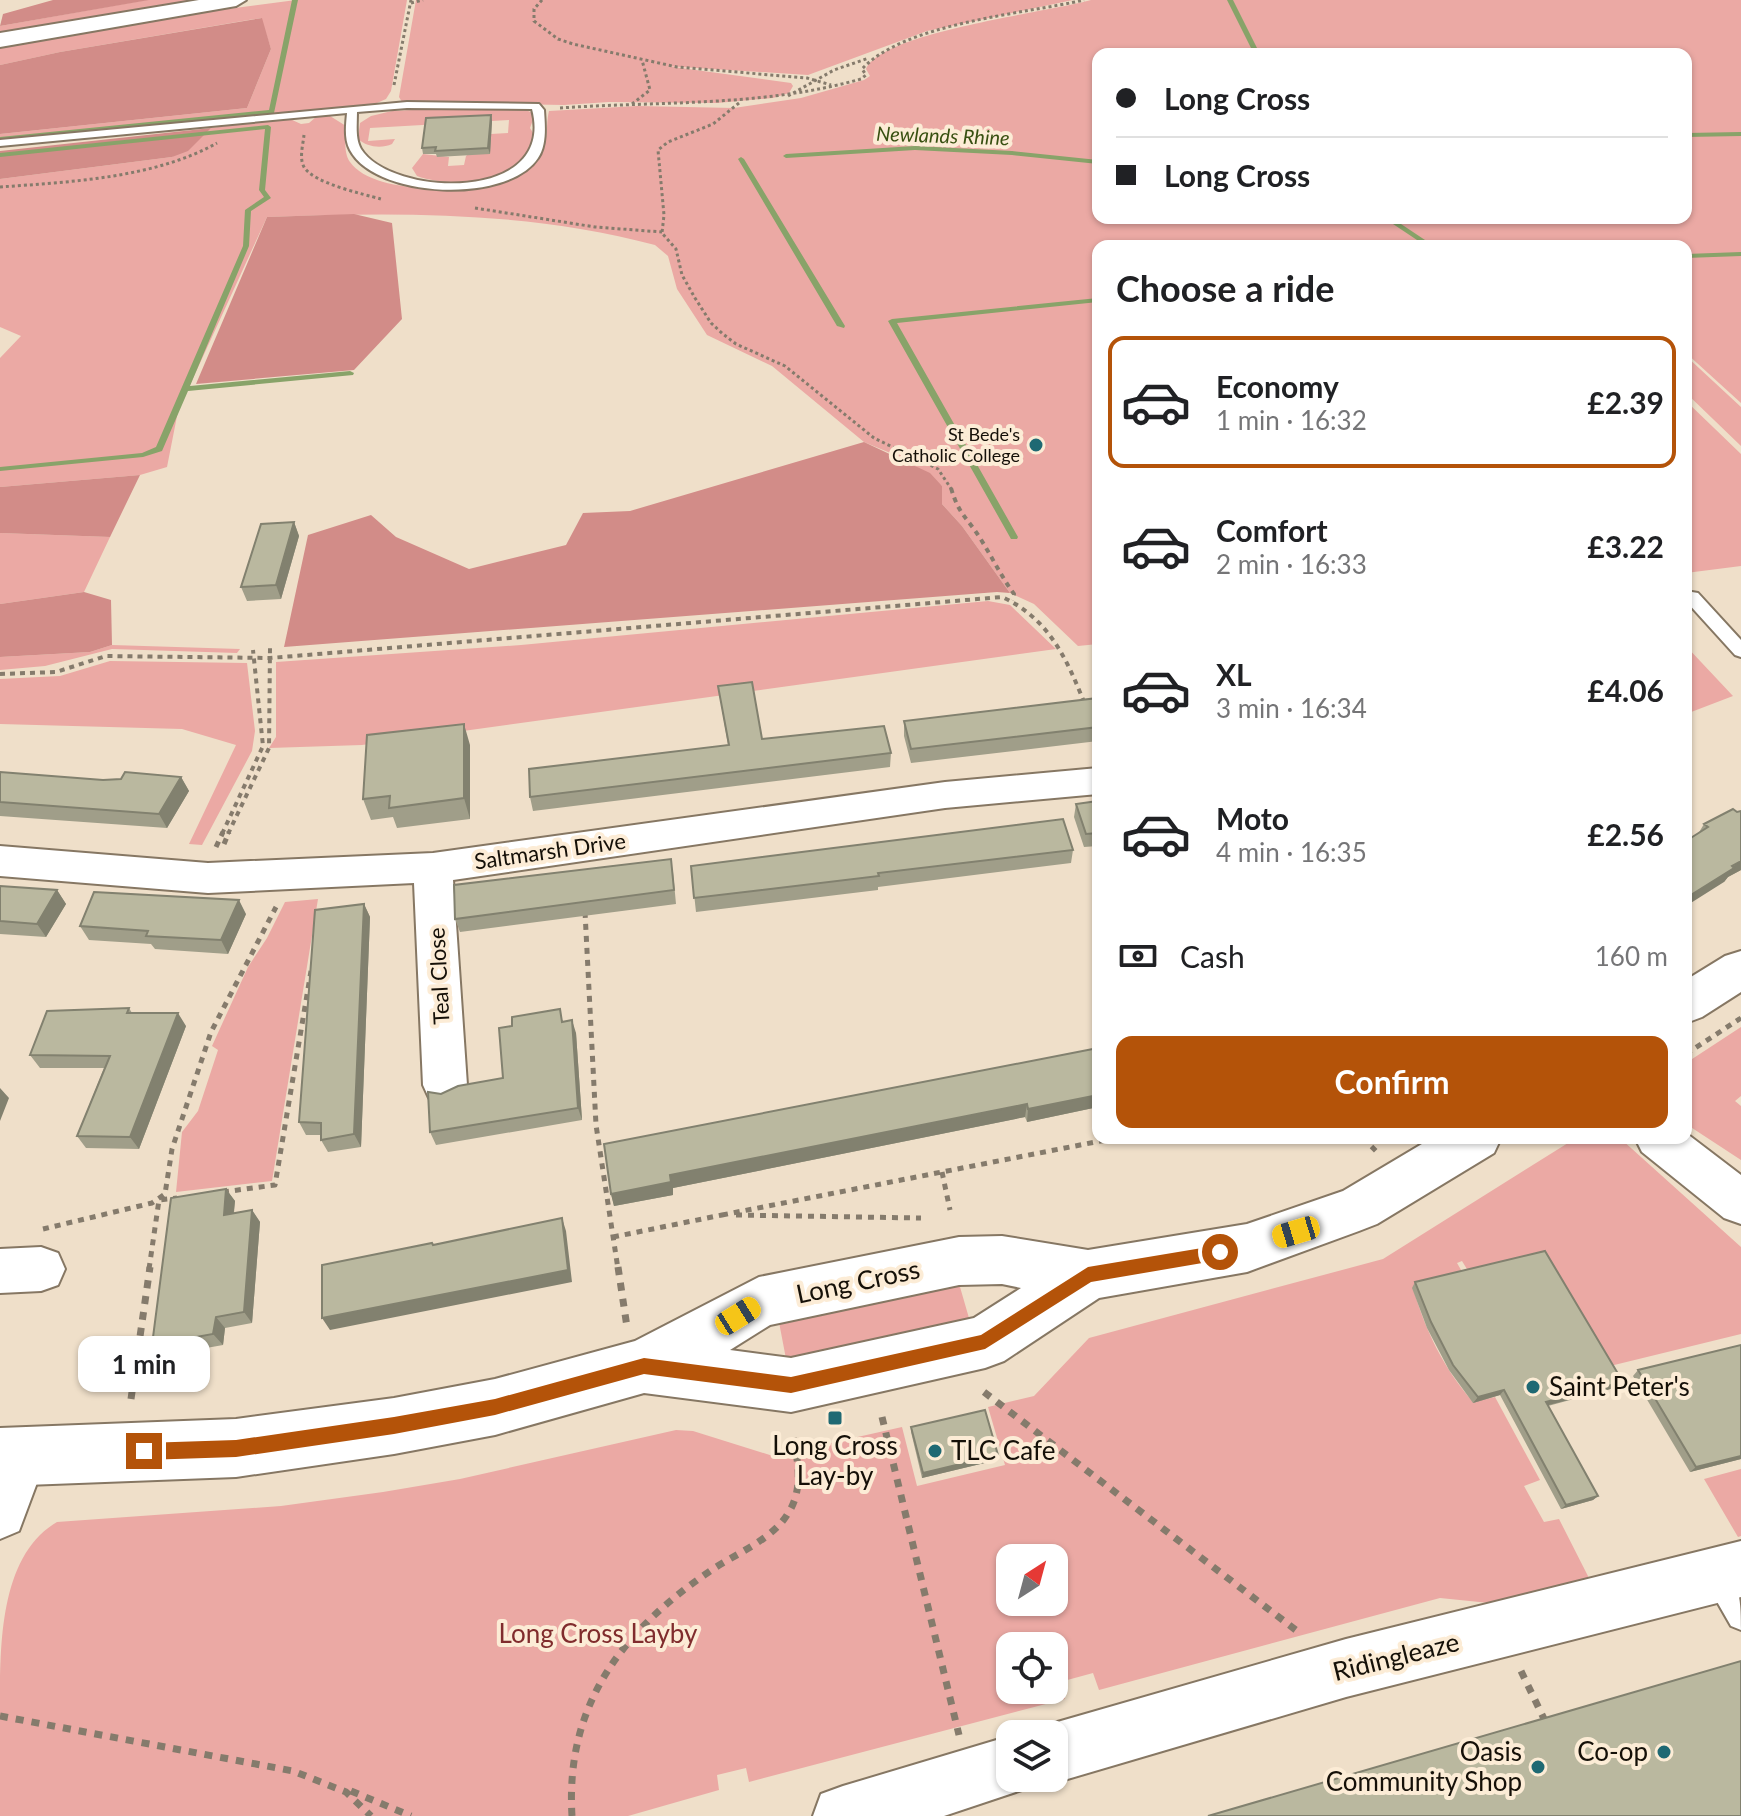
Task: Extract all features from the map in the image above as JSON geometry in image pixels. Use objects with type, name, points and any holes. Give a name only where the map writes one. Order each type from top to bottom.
[{"type":"main road","points":[[0,40],[236,0]]},
{"type":"main road","points":[[1692,999],[1741,969]]},
{"type":"main road","name":"Long Cross","points":[[10,1456],[252,1446],[495,1407],[638,1368],[716,1329],[759,1302],[959,1261],[1002,1260],[1088,1275],[1247,1248],[1296,1232],[1380,1197],[1466,1144]]},
{"type":"main road","name":"Long Cross","points":[[638,1368],[791,1385],[985,1342],[1088,1275]]},
{"type":"street","name":"Saltmarsh Drive","points":[[0,861],[205,877],[433,868],[945,795],[1092,782]]},
{"type":"street","name":"Teal Close","points":[[433,868],[445,1085]]},
{"type":"street","points":[[1666,1144],[1741,1203]]},
{"type":"street","points":[[0,1512],[10,1456]]},
{"type":"street","name":"Ridingleaze","points":[[1068,1749],[1346,1668],[1501,1631],[1733,1587]]},
{"type":"street","points":[[843,1816],[916,1806],[989,1772]]},
{"type":"lane","points":[[0,143],[390,106],[535,106],[539,110],[537,129],[540,137],[530,162],[499,179],[442,186],[410,183],[369,166],[355,150],[352,110]]},
{"type":"lane","points":[[1692,597],[1741,651]]},
{"type":"path","points":[[390,106],[411,2],[423,0]]},
{"type":"path","points":[[542,0],[534,9],[534,21],[558,39],[677,67],[818,80],[832,85]]},
{"type":"path","points":[[535,106],[739,103],[800,96],[864,77],[864,64],[892,46],[947,28],[1084,0]]},
{"type":"path","points":[[783,98],[834,70],[873,57]]},
{"type":"path","points":[[631,104],[650,90],[642,60]]},
{"type":"path","points":[[739,103],[713,124],[672,140],[658,150],[657,178],[665,224],[662,232],[676,249],[682,275],[711,323],[736,344],[773,358],[874,438],[938,469],[952,489],[956,507],[980,538],[1014,594],[1012,600]]},
{"type":"path","points":[[0,187],[50,184],[177,159],[216,144],[223,121]]},
{"type":"path","points":[[0,674],[56,672],[106,656],[270,658],[1002,597],[1019,603],[1062,646],[1088,711]]},
{"type":"path","points":[[205,877],[269,748],[270,648]]},
{"type":"path","points":[[205,877],[263,746],[253,650]]},
{"type":"path","points":[[579,847],[590,967],[596,1125],[638,1368]]},
{"type":"path","points":[[131,1399],[159,1200],[165,1194],[172,1149],[211,1032],[281,895],[287,876]]},
{"type":"path","points":[[217,1193],[275,1185],[313,957]]},
{"type":"path","points":[[1692,1050],[1741,1018]]},
{"type":"path","points":[[613,1237],[1092,1143]]},
{"type":"path","points":[[1369,1144],[1382,1157]]},
{"type":"path","points":[[942,1172],[950,1210]]},
{"type":"path","points":[[16,1259],[159,1200],[188,1196]]},
{"type":"path","points":[[722,1215],[921,1218]]},
{"type":"path","points":[[984,1392],[1346,1668]]},
{"type":"path","points":[[882,1417],[989,1772]]},
{"type":"path","points":[[572,1816],[571,1774],[576,1746],[583,1719],[608,1668],[649,1618],[780,1525],[788,1516],[800,1480],[793,1438]]},
{"type":"path","points":[[1501,1631],[1546,1723]]},
{"type":"path","points":[[0,1716],[293,1771],[339,1785],[411,1816]]},
{"type":"path","points":[[339,1785],[360,1800],[371,1816]]},
{"type":"green space","points":[[146,0],[203,0],[0,34],[0,26]]},
{"type":"green space","points":[[296,0],[407,0],[391,91],[386,99],[368,107],[0,142],[0,134],[247,108],[271,49],[261,18],[0,65],[0,47],[174,16]]},
{"type":"green space","points":[[416,0],[1073,0],[927,31],[808,75],[666,66],[791,83],[793,86],[789,93],[773,98],[717,103],[609,102],[564,105],[402,102],[399,97]]},
{"type":"green space","points":[[1091,0],[1741,0],[1741,403],[1692,358],[1692,240],[1092,240],[1092,645],[1078,646],[1034,604],[1010,593],[962,526],[942,504],[942,486],[907,460],[864,442],[772,366],[707,335],[677,289],[668,256],[655,245],[559,226],[462,216],[365,214],[267,217],[178,411],[167,467],[140,475],[0,487],[0,358],[21,336],[0,327],[0,179],[172,157],[211,128],[290,119],[301,124],[309,123],[316,117],[330,116],[346,126],[346,154],[350,162],[365,175],[387,183],[414,187],[474,185],[523,169],[538,157],[546,141],[549,111],[637,106],[734,108],[801,98],[864,80],[870,76],[866,69],[878,56],[902,44],[969,25]]},
{"type":"green space","points":[[519,107],[535,114],[530,128],[535,136],[531,152],[518,169],[491,180],[443,182],[417,176],[412,168],[423,154],[449,157],[448,166],[464,165],[466,156],[491,134],[508,133],[509,120],[370,128],[368,141],[395,139],[392,144],[379,147],[358,139],[360,123],[371,116],[392,111]]},
{"type":"green space","points":[[1692,362],[1741,407],[1741,446],[1692,399]]},
{"type":"green space","points":[[1692,407],[1741,454],[1741,566],[1692,572]]},
{"type":"green space","points":[[0,533],[110,537],[84,592],[0,604]]},
{"type":"green space","points":[[988,601],[1010,605],[1056,649],[362,745],[269,748],[276,737],[276,662],[521,645]]},
{"type":"green space","points":[[112,645],[240,649],[237,653],[112,649],[45,666],[0,670],[0,657],[90,652]]},
{"type":"green space","points":[[1692,652],[1733,696],[1692,712]]},
{"type":"green space","points":[[110,661],[247,663],[255,731],[252,751],[202,845],[189,844],[236,745],[182,729],[0,724],[0,679],[60,676]]},
{"type":"green space","points":[[318,899],[272,1181],[176,1192],[182,1132],[198,1111],[218,1050],[212,1046],[248,967],[285,902]]},
{"type":"green space","points":[[1741,1027],[1741,1096],[1735,1101],[1741,1106],[1741,1160],[1692,1128],[1692,1059]]},
{"type":"green space","name":"Long Cross Layby","points":[[1566,1144],[1627,1144],[1741,1247],[1741,1334],[1606,1367],[1470,1274],[1462,1261],[1457,1263],[1464,1275],[1413,1288],[1423,1319],[1453,1376],[1473,1402],[1495,1397],[1540,1480],[1524,1486],[1544,1522],[1559,1519],[1591,1582],[1499,1604],[1440,1598],[1099,1690],[1093,1673],[1068,1680],[1068,1632],[996,1632],[996,1704],[1046,1704],[749,1782],[746,1768],[717,1775],[719,1790],[628,1816],[0,1816],[0,1681],[7,1603],[24,1556],[38,1537],[57,1522],[281,1506],[383,1492],[460,1479],[676,1430],[693,1431],[773,1456],[902,1427],[917,1486],[1005,1465],[988,1407],[1034,1396],[1089,1338],[1383,1259]]},
{"type":"green space","points":[[958,1280],[971,1325],[787,1364],[778,1317]]},
{"type":"green space","points":[[1741,1469],[1741,1536],[1738,1537],[1704,1479]]},
{"type":"shaded area","points":[[53,0],[149,0],[0,26],[3,14]]},
{"type":"shaded area","points":[[262,18],[271,49],[247,108],[0,134],[0,65]]},
{"type":"shaded area","points":[[211,128],[188,151],[172,157],[0,179],[0,151]]},
{"type":"shaded area","points":[[354,214],[392,223],[402,319],[354,370],[196,384],[267,217]]},
{"type":"shaded area","points":[[864,442],[930,473],[942,486],[942,504],[962,526],[1010,593],[284,647],[308,535],[371,515],[396,537],[469,569],[566,545],[583,513],[630,511]]},
{"type":"shaded area","points":[[140,475],[110,537],[0,533],[0,487]]},
{"type":"shaded area","points":[[84,592],[111,600],[112,645],[90,652],[0,657],[0,604]]},
{"type":"building","points":[[491,115],[488,148],[435,151],[436,147],[422,148],[426,118]]},
{"type":"building","points":[[294,522],[276,585],[241,587],[261,524]]},
{"type":"building","points":[[752,682],[762,739],[884,726],[891,753],[530,797],[529,769],[729,745],[718,686]]},
{"type":"building","points":[[1092,699],[1092,728],[911,749],[904,721]]},
{"type":"building","points":[[464,724],[464,798],[389,808],[390,796],[363,799],[367,735]]},
{"type":"building","points":[[0,772],[103,780],[121,779],[125,772],[181,777],[159,814],[0,802]]},
{"type":"building","points":[[1092,802],[1092,834],[1086,834],[1076,804]]},
{"type":"building","points":[[1733,809],[1741,811],[1741,861],[1692,894],[1692,837],[1708,827],[1704,824]]},
{"type":"building","points":[[1063,819],[1073,850],[694,898],[691,866]]},
{"type":"building","points":[[671,859],[674,890],[455,919],[454,885]]},
{"type":"building","points":[[0,886],[57,890],[37,924],[0,921]]},
{"type":"building","points":[[94,892],[239,900],[221,940],[146,936],[148,931],[80,926]]},
{"type":"building","points":[[364,904],[354,1134],[321,1140],[321,1123],[299,1122],[315,910]]},
{"type":"building","points":[[129,1008],[127,1013],[178,1013],[130,1137],[77,1136],[110,1056],[30,1055],[47,1011]]},
{"type":"building","points":[[560,1009],[562,1022],[572,1020],[578,1108],[430,1132],[428,1092],[441,1094],[458,1086],[503,1078],[499,1028],[512,1026],[512,1017]]},
{"type":"building","points":[[1092,1049],[1092,1096],[1028,1109],[1027,1104],[670,1175],[671,1182],[611,1194],[604,1144]]},
{"type":"building","points":[[226,1189],[224,1215],[252,1210],[244,1312],[216,1317],[213,1334],[152,1345],[171,1198]]},
{"type":"building","points":[[562,1218],[568,1270],[322,1318],[322,1265]]},
{"type":"building","name":"Saint Peter's","points":[[1545,1251],[1623,1382],[1546,1402],[1598,1496],[1566,1505],[1504,1390],[1478,1397],[1453,1365],[1415,1282]]},
{"type":"building","points":[[1741,1345],[1741,1456],[1696,1467],[1638,1370]]},
{"type":"building","points":[[985,1410],[998,1455],[923,1473],[911,1427]]},
{"type":"building","points":[[1741,1661],[1741,1816],[1208,1816]]},
{"type":"waterway","points":[[0,139],[272,112],[295,0]]},
{"type":"waterway","points":[[1230,0],[1254,48]]},
{"type":"waterway","points":[[0,155],[268,127],[262,190],[268,198],[248,210],[246,246],[185,389]]},
{"type":"waterway","name":"Newlands Rhine","points":[[1692,135],[1741,134]]},
{"type":"waterway","name":"Newlands Rhine","points":[[786,156],[915,148],[1092,161]]},
{"type":"waterway","points":[[741,159],[841,326]]},
{"type":"waterway","points":[[1396,224],[1422,240]]},
{"type":"waterway","points":[[1692,256],[1741,254]]},
{"type":"waterway","points":[[1014,537],[892,321],[1092,301]]},
{"type":"waterway","points":[[185,389],[350,373]]},
{"type":"waterway","points":[[0,469],[143,455],[159,449],[185,389]]},
{"type":"place","name":"St Bede's Catholic College","points":[[1036,445]]},
{"type":"place","name":"Saint Peter's","points":[[1533,1387]]},
{"type":"place","name":"Long Cross Lay-by","points":[[835,1418]]},
{"type":"place","name":"TLC Cafe","points":[[935,1451]]},
{"type":"place","name":"Co-op","points":[[1664,1752]]},
{"type":"place","name":"Oasis Community Shop","points":[[1538,1767]]},
{"type":"route","points":[[144,1451],[236,1448],[394,1426],[495,1407],[644,1366],[791,1385],[985,1342],[1088,1275],[1220,1252]]}]
